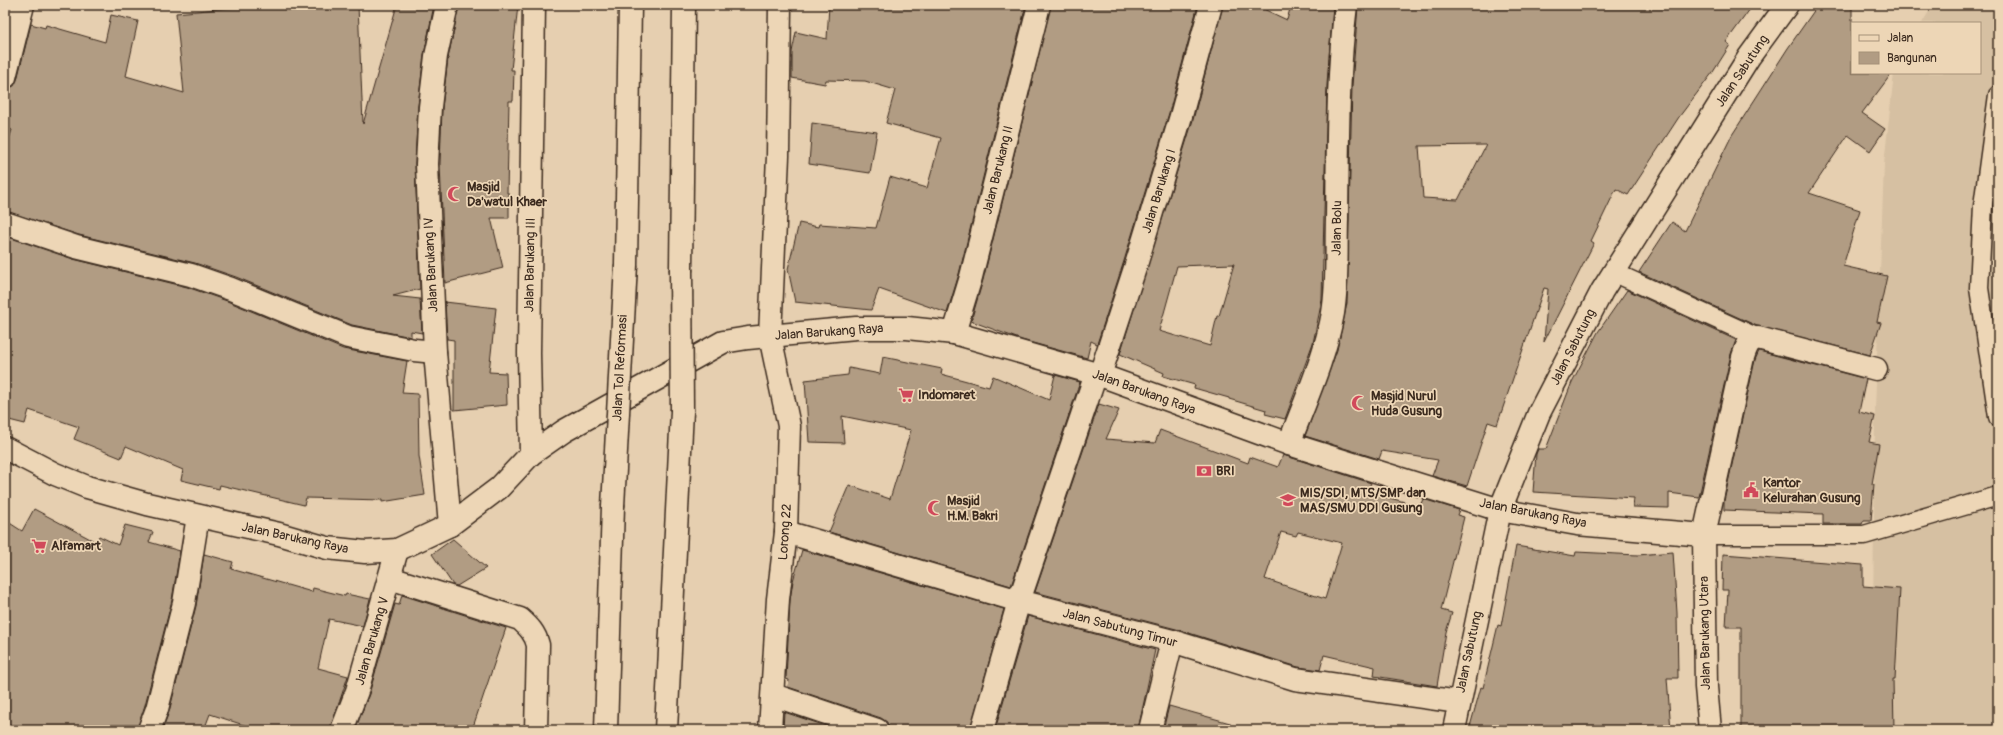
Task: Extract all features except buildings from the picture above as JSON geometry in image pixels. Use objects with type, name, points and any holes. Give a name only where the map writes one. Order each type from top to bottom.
[{"type":"main road","points":[[5,77],[23,5]]},
{"type":"main road","name":"Jalan Barukang IV","points":[[447,5],[436,56],[430,107],[427,164],[435,352],[450,526]]},
{"type":"main road","name":"Jalan Barukang III","points":[[531,454],[528,353],[534,5]]},
{"type":"main road","name":"Jalan Tol Reformasi","points":[[606,730],[613,506],[626,265],[630,5]]},
{"type":"main road","points":[[666,730],[682,411],[681,269],[684,5]]},
{"type":"main road","points":[[770,336],[778,156],[780,5]]},
{"type":"main road","name":"Jalan Barukang II","points":[[954,333],[971,277],[1039,5]]},
{"type":"main road","name":"Jalan Barukang I","points":[[982,730],[1019,601],[1136,265],[1181,116],[1211,5]]},
{"type":"main road","name":"Jalan Bolu","points":[[1289,444],[1317,370],[1328,336],[1333,311],[1336,265],[1341,57],[1346,5]]},
{"type":"main road","name":"Jalan Sabutung","points":[[1454,730],[1500,510],[1539,413],[1613,272],[1749,57],[1787,5]]},
{"type":"main road","points":[[5,223],[76,247],[191,275],[231,289],[348,337],[414,350],[435,352]]},
{"type":"main road","name":"Jalan Barukang Raya","points":[[5,448],[55,474],[87,487],[198,516],[279,534],[327,548],[366,552],[397,550],[450,526],[499,488],[531,454],[564,431],[723,342],[856,328],[907,328],[954,333],[1098,375],[1289,444],[1500,510],[1577,524],[1704,535]]},
{"type":"main road","name":"Lorong 22","points":[[770,336],[789,426],[786,532],[778,599],[770,730]]},
{"type":"main road","points":[[1758,338],[1876,369]]},
{"type":"main road","name":"Jalan Barukang Utara","points":[[1710,730],[1706,687],[1704,535],[1747,346],[1752,339],[1758,338]]},
{"type":"main road","points":[[149,730],[157,709],[184,602],[198,516]]},
{"type":"main road","name":"Jalan Sabutung Timur","points":[[786,532],[1019,601],[1172,641],[1295,679],[1459,702]]},
{"type":"main road","name":"Jalan Barukang V","points":[[342,730],[357,690],[397,550]]},
{"type":"main road","points":[[390,578],[520,619],[528,626],[535,634],[538,645],[536,730]]},
{"type":"main road","points":[[1150,730],[1172,641]]},
{"type":"main road","points":[[773,695],[877,730]]},
{"type":"lane","points":[[1998,95],[1983,206],[1979,288],[1998,417]]},
{"type":"lane","points":[[1613,272],[1758,338]]},
{"type":"lane","points":[[1704,535],[1864,535],[1998,496]]},
{"type":"shaded area","points":[[1933,5],[1998,5],[1998,730],[1872,730],[1875,410],[1884,164],[1894,74],[1981,74],[1981,22],[1923,22]]},
{"type":"place","name":"Masjid Da'watul Khaer","points":[[455,194]]},
{"type":"place","name":"Indomaret","points":[[906,395]]},
{"type":"place","name":"Masjid Nurul Huda Gusung","points":[[1359,403]]},
{"type":"place","name":"BRI","points":[[1204,471]]},
{"type":"place","name":"Kantor Kelurahan Gusung","points":[[1751,490]]},
{"type":"place","name":"MIS/SDI, MTS/SMP dan MAS/SMU DDI Gusung","points":[[1288,500]]},
{"type":"place","name":"Masjid H.M. Bakri","points":[[935,508]]},
{"type":"place","name":"Alfamart","points":[[39,546]]}]
